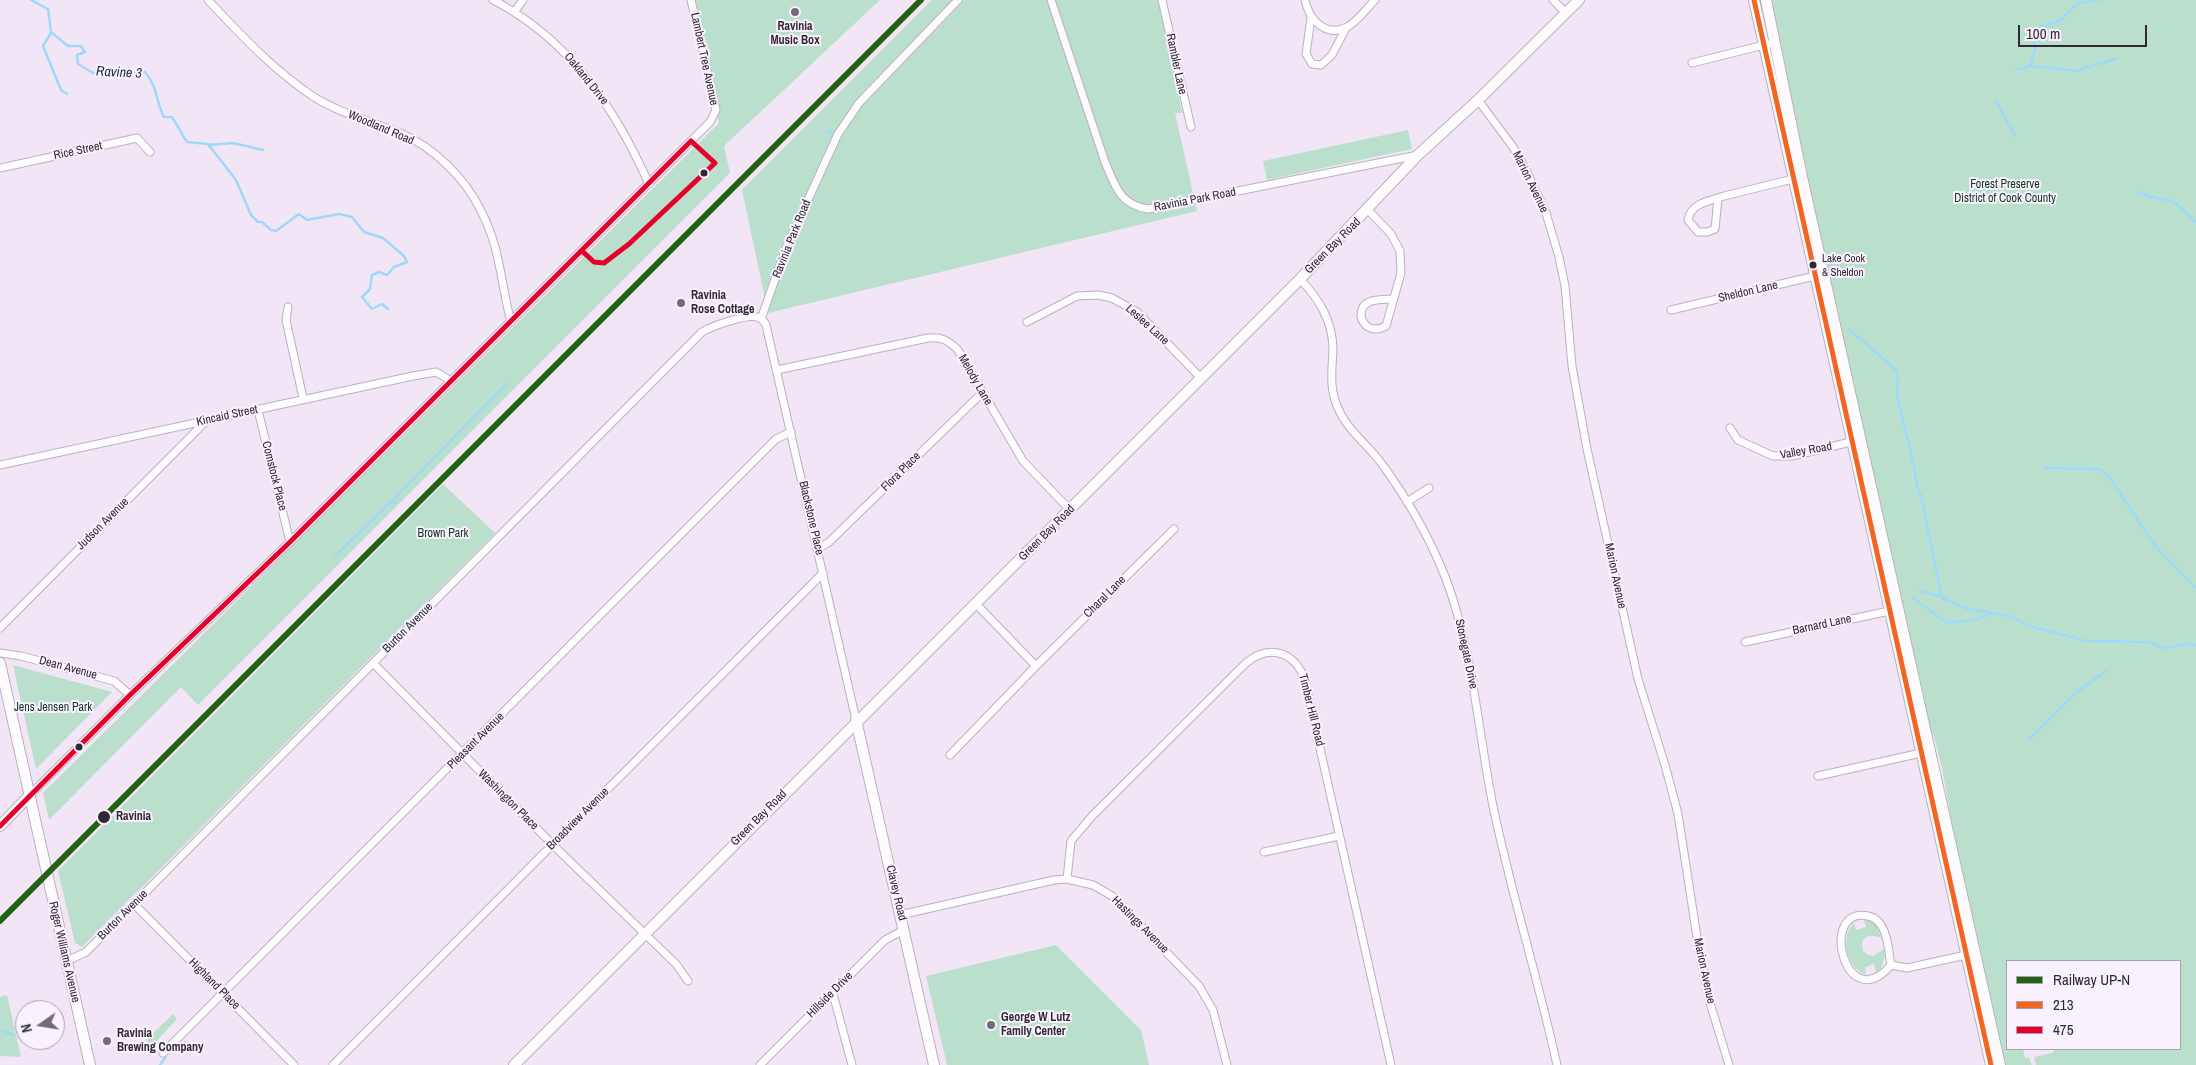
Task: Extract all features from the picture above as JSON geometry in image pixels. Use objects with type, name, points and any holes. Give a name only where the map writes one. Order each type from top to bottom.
[{"type":"main road","name":"Green Bay Road","points":[[514,1065],[856,720],[976,604],[1300,279],[1368,210],[1418,155],[1478,100],[1579,0]]},
{"type":"main road","points":[[1754,0],[1769,44],[1858,440],[1894,610],[2000,1065]]},
{"type":"main road","points":[[1766,0],[1769,44]]},
{"type":"main road","points":[[1894,610],[1921,752],[1991,1065]]},
{"type":"main road","name":"Roger Williams Avenue","points":[[0,663],[90,1065]]},
{"type":"main road","name":"Clavey Road","points":[[856,720],[934,1065]]},
{"type":"main road","points":[[0,826],[29,796]]},
{"type":"street","name":"Woodland Road","points":[[208,0],[266,61],[289,80],[340,111],[403,134],[446,165],[468,189],[480,207],[493,235],[502,268],[511,322]]},
{"type":"street","name":"Oakland Drive","points":[[493,0],[515,11],[565,53],[600,93],[622,127],[649,184]]},
{"type":"street","points":[[515,11],[523,0]]},
{"type":"street","name":"Lambert Tree Avenue","points":[[649,184],[713,118],[716,110],[691,0]]},
{"type":"street","name":"Ravinia Park Road","points":[[761,319],[786,248],[838,134],[858,103],[958,0]]},
{"type":"street","name":"Ravinia Park Road","points":[[1051,0],[1105,162],[1115,186],[1126,203],[1148,209],[1418,155]]},
{"type":"street","name":"Rambler Lane","points":[[1162,0],[1191,127]]},
{"type":"street","points":[[1305,0],[1311,18],[1306,54],[1312,64],[1321,65],[1328,59],[1346,28],[1375,0]]},
{"type":"street","points":[[1553,0],[1566,13]]},
{"type":"street","points":[[1311,18],[1321,26],[1332,29],[1346,28]]},
{"type":"street","points":[[1692,63],[1769,44]]},
{"type":"street","name":"Marion Avenue","points":[[1478,100],[1513,147],[1525,168],[1546,213],[1559,257],[1572,366],[1586,449],[1638,679],[1678,814],[1699,950],[1710,1003],[1729,1065]]},
{"type":"street","name":"Rice Street","points":[[0,168],[137,138],[150,152]]},
{"type":"street","points":[[1718,198],[1715,229],[1707,232],[1698,232],[1688,220],[1689,214],[1698,204],[1718,198],[1798,178]]},
{"type":"street","points":[[29,796],[130,695],[290,542],[649,184]]},
{"type":"street","points":[[1368,210],[1391,234],[1400,251],[1401,273],[1392,299],[1386,326],[1376,330],[1362,322],[1361,312],[1368,301],[1392,299]]},
{"type":"street","name":"Sheldon Lane","points":[[1671,310],[1820,275]]},
{"type":"street","name":"Stonegate Drive","points":[[1300,279],[1320,304],[1327,317],[1333,348],[1332,388],[1339,411],[1380,462],[1425,532],[1442,571],[1459,620],[1472,678],[1493,805],[1510,885],[1546,1016],[1557,1065]]},
{"type":"street","name":"Leslee Lane","points":[[1027,322],[1077,296],[1098,295],[1112,298],[1137,312],[1201,378]]},
{"type":"street","points":[[288,307],[286,320],[303,398]]},
{"type":"street","name":"Burton Avenue","points":[[67,961],[86,952],[702,332],[713,325],[754,316],[761,319]]},
{"type":"street","name":"Blackstone Place","points":[[761,319],[768,330],[856,720]]},
{"type":"street","name":"Melody Lane","points":[[777,370],[939,337],[949,341],[958,350],[1022,461],[1070,510]]},
{"type":"street","name":"Kincaid Street","points":[[0,465],[258,410],[303,398],[436,372],[451,381]]},
{"type":"street","name":"Flora Place","points":[[818,548],[828,543],[982,393]]},
{"type":"street","name":"Comstock Place","points":[[258,410],[290,542]]},
{"type":"street","name":"Judson Avenue","points":[[0,628],[207,421]]},
{"type":"street","name":"Valley Road","points":[[1730,428],[1738,440],[1773,456],[1792,456],[1858,440]]},
{"type":"street","name":"Pleasant Avenue","points":[[163,1053],[776,439],[791,432]]},
{"type":"street","points":[[1407,502],[1429,488]]},
{"type":"street","name":"Charal Lane","points":[[950,755],[1036,666],[1174,529]]},
{"type":"street","name":"Broadview Avenue","points":[[333,1065],[823,573]]},
{"type":"street","points":[[976,604],[1036,666]]},
{"type":"street","name":"Barnard Lane","points":[[1746,642],[1894,610]]},
{"type":"street","name":"Timber Hill Road","points":[[1067,879],[1069,850],[1076,833],[1246,663],[1263,653],[1276,652],[1286,656],[1294,661],[1304,677],[1391,1065]]},
{"type":"street","name":"Dean Avenue","points":[[0,653],[21,656],[114,681],[130,695]]},
{"type":"street","name":"Washington Place","points":[[374,664],[553,845],[676,964],[688,981]]},
{"type":"street","points":[[1818,776],[1921,752]]},
{"type":"street","points":[[1264,852],[1339,836]]},
{"type":"street","name":"Hastings Avenue","points":[[900,914],[1054,880],[1067,879],[1093,885],[1112,896],[1199,986],[1213,1010],[1227,1065]]},
{"type":"street","name":"Highland Place","points":[[134,904],[294,1065]]},
{"type":"street","points":[[1859,916],[1870,916],[1876,919],[1884,928],[1891,965],[1880,975],[1872,978],[1857,977],[1851,973],[1844,958],[1840,938],[1844,925],[1859,916]]},
{"type":"street","name":"Hillside Drive","points":[[760,1065],[885,940],[904,930]]},
{"type":"street","points":[[1891,965],[1907,968],[1966,955]]},
{"type":"street","points":[[833,994],[852,1065]]},
{"type":"green space","points":[[692,0],[880,0],[724,146],[730,173],[198,705],[181,687],[49,820],[43,793],[719,123]]},
{"type":"green space","points":[[932,0],[1160,0],[1182,113],[1175,113],[1197,211],[768,313],[742,190]]},
{"type":"green space","name":"Forest Preserve District of Cook County","points":[[1768,0],[2196,0],[2196,1065],[2036,1065],[2034,1057],[2054,1052],[2053,1050],[2181,1050],[2181,960],[2006,960],[2006,1050],[2023,1050],[2025,1058],[2029,1058],[2032,1065],[2003,1065],[1959,864],[1942,768],[1934,736],[1929,728]]},
{"type":"green space","points":[[1408,130],[1412,149],[1267,180],[1263,161]]},
{"type":"green space","name":"Brown Park","points":[[443,484],[495,533],[82,947],[75,943],[58,871]]},
{"type":"green space","name":"Jens Jensen Park","points":[[13,665],[112,692],[36,769]]},
{"type":"green space","points":[[1864,920],[1871,921],[1876,925],[1881,938],[1866,937],[1862,946],[1863,951],[1873,956],[1884,949],[1885,956],[1881,969],[1876,972],[1874,964],[1865,967],[1866,974],[1854,966],[1847,951],[1846,943],[1849,928],[1854,923],[1856,930],[1866,927]]},
{"type":"green space","points":[[1056,945],[1141,1030],[1149,1065],[947,1065],[926,976]]},
{"type":"green space","points":[[7,995],[15,1030],[15,1050],[19,1050],[21,1057],[0,1056],[0,997]]},
{"type":"green space","points":[[173,1014],[177,1019],[150,1048],[144,1031],[149,1037]]},
{"type":"waterway","name":"Ravine 3","points":[[31,0],[48,9],[51,32],[68,46],[81,46],[85,52],[77,55],[78,64],[95,74],[108,71],[113,75],[145,72],[152,82],[164,117],[172,117],[187,142],[208,144],[236,180],[251,215],[258,222],[262,222],[271,230],[276,231],[299,214],[307,220],[339,214],[352,217],[364,232],[383,238],[404,256],[407,262],[394,267],[387,275],[379,272],[372,275],[370,289],[362,297],[372,309],[382,304],[388,309]]},
{"type":"waterway","points":[[2015,70],[2030,66],[2035,49],[2032,30],[2061,20],[2078,3],[2100,0]]},
{"type":"waterway","name":"Ravine 3","points":[[51,33],[43,46],[61,90],[67,94]]},
{"type":"waterway","points":[[2030,66],[2076,71],[2117,58]]},
{"type":"waterway","points":[[1996,101],[2015,136]]},
{"type":"waterway","points":[[828,131],[834,135]]},
{"type":"waterway","name":"Ravine 3","points":[[209,145],[233,143],[263,150]]},
{"type":"waterway","points":[[2136,192],[2173,201],[2196,222]]},
{"type":"waterway","points":[[1849,329],[1896,370],[1898,400],[1917,487],[1921,496],[1942,598],[1968,609],[2010,616],[2032,627],[2086,641],[2149,642],[2164,648],[2187,644],[2196,645]]},
{"type":"waterway","points":[[395,503],[392,501],[506,384]]},
{"type":"waterway","points":[[2044,468],[2100,469],[2110,478],[2155,546],[2196,588]]},
{"type":"waterway","points":[[335,556],[392,501]]},
{"type":"waterway","points":[[1920,591],[1940,596]]},
{"type":"waterway","points":[[1913,598],[1947,623],[1978,619],[1989,614]]},
{"type":"waterway","points":[[2030,739],[2077,692],[2106,671]]},
{"type":"waterway","name":"Ravine 3","points":[[0,1030],[13,1035]]},
{"type":"waterway","points":[[160,1065],[166,1056]]},
{"type":"rail line","name":"UP-N","points":[[0,921],[921,0]]},
{"type":"transit line","name":"213","points":[[1754,0],[1991,1065]]},
{"type":"transit line","name":"475","points":[[0,826],[130,695],[290,542],[691,141],[715,163],[629,244],[604,263],[594,262],[582,251]]},
{"type":"place","name":"Ravinia Music Box","points":[[795,12]]},
{"type":"place","name":"Lake Cook & Sheldon","points":[[1813,265]]},
{"type":"place","name":"Ravinia Rose Cottage","points":[[681,303]]},
{"type":"place","name":"Ravinia","points":[[104,817]]},
{"type":"place","name":"George W Lutz Family Center","points":[[991,1025]]},
{"type":"place","name":"Ravinia Brewing Company","points":[[107,1041]]}]
